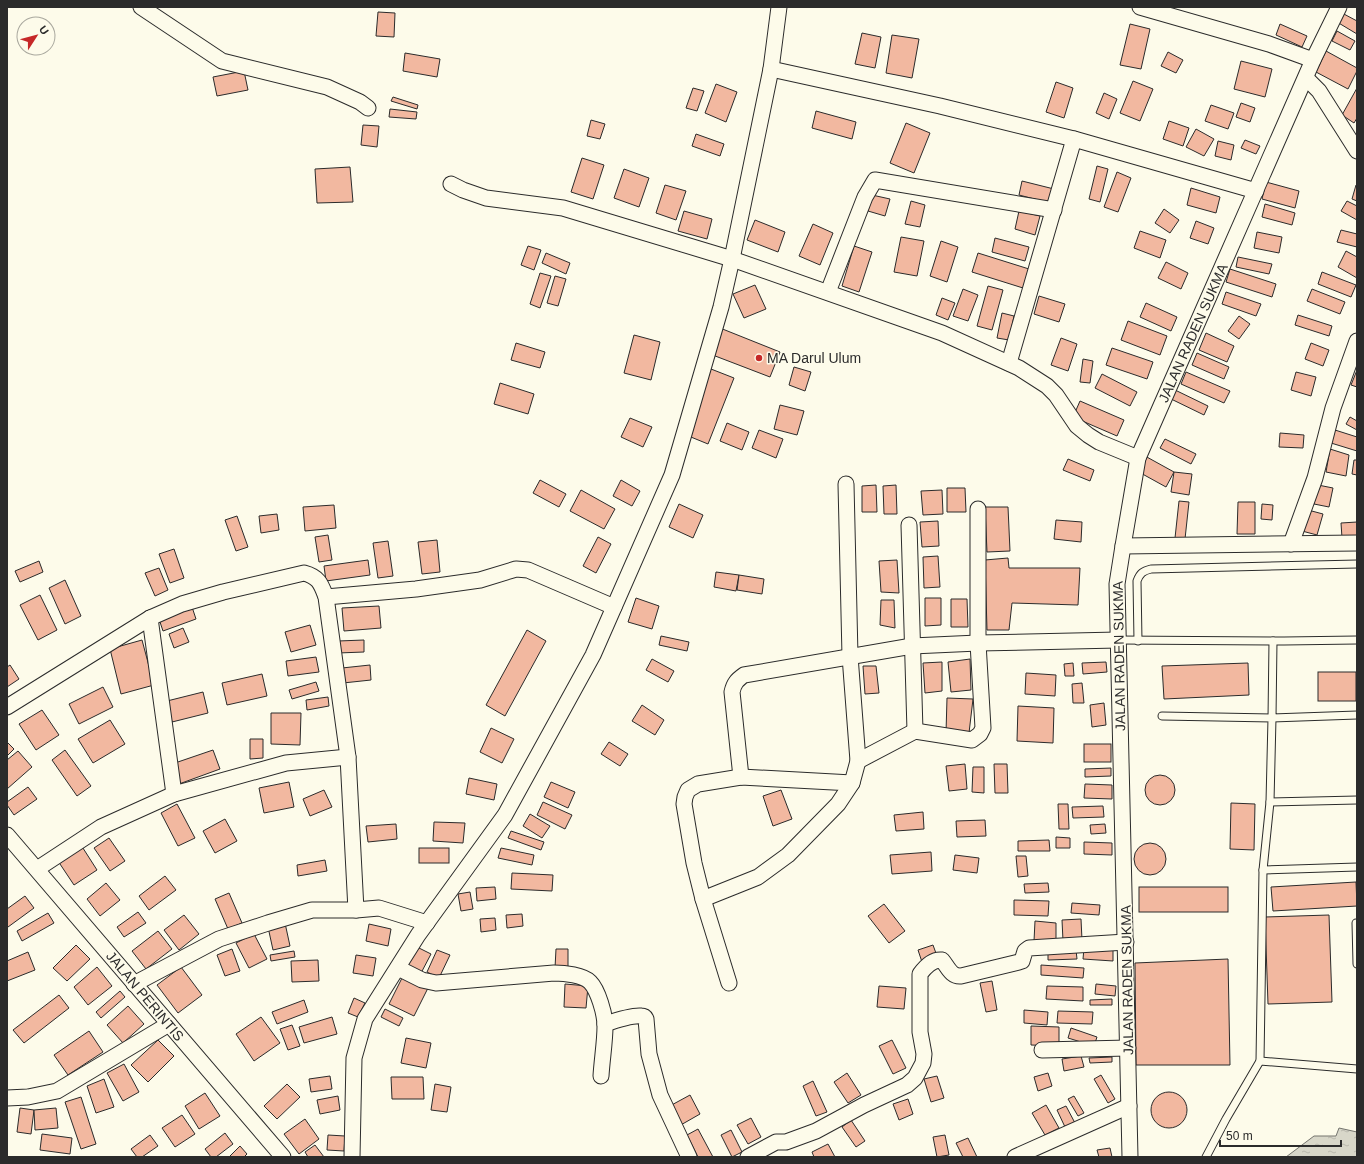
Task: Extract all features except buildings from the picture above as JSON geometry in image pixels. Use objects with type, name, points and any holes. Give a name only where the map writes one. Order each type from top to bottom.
[{"type":"street","points":[[141,7],[222,61],[327,87],[360,102],[368,108]]},
{"type":"street","points":[[352,1157],[354,1058],[365,1019],[427,923],[505,815],[593,655],[672,475],[721,307],[732,259],[772,68],[779,7]]},
{"type":"street","points":[[1140,7],[1269,44],[1314,60]]},
{"type":"street","name":"JALAN RADEN SUKMA","points":[[1130,1157],[1117,584],[1138,458],[1256,190],[1339,7]]},
{"type":"street","points":[[772,68],[1074,138],[1256,190]]},
{"type":"street","points":[[1306,78],[1319,91],[1357,152]]},
{"type":"street","points":[[1009,363],[1074,138]]},
{"type":"street","points":[[828,292],[865,197],[876,180],[1054,210]]},
{"type":"street","points":[[451,184],[462,190],[486,198],[563,208],[732,259],[942,333],[1019,368],[1047,386],[1056,395],[1078,426],[1088,436],[1138,458]]},
{"type":"street","points":[[1291,544],[1315,478],[1333,408],[1357,341]]},
{"type":"street","points":[[703,900],[758,877],[788,855],[838,804],[852,783],[858,761],[850,656],[846,484]]},
{"type":"street","points":[[858,761],[915,730],[972,740],[980,734],[983,728],[978,643],[978,509]]},
{"type":"street","points":[[909,525],[915,730]]},
{"type":"street","points":[[1123,546],[1357,543]]},
{"type":"street","points":[[326,598],[416,589],[480,580],[516,569],[528,570],[614,607]]},
{"type":"street","points":[[7,707],[150,618],[182,604],[223,592],[304,574],[313,576],[321,584],[326,598],[348,757],[356,910]]},
{"type":"street","points":[[150,618],[174,794]]},
{"type":"street","points":[[741,777],[732,692],[738,679],[744,675],[912,646],[1118,640]]},
{"type":"street","points":[[37,869],[101,827],[174,794],[286,763],[348,757]]},
{"type":"street","points":[[729,983],[703,900],[694,863],[684,804],[688,790],[698,784],[741,777],[852,783]]},
{"type":"street","name":"JALAN PERINTIS","points":[[7,835],[283,1157]]},
{"type":"street","points":[[134,984],[219,939],[312,910],[356,910],[379,908],[427,923]]},
{"type":"street","points":[[748,1157],[776,1142],[786,1142],[816,1131],[864,1105],[907,1086],[915,1078],[923,1064],[924,1054],[920,1032],[920,974],[926,966],[938,959],[942,960],[953,975],[957,977],[1022,961],[1025,951],[1029,948],[1126,942]]},
{"type":"street","points":[[398,968],[422,980],[436,983],[554,973],[566,973],[589,981],[598,993],[605,1024],[601,1076]]},
{"type":"street","points":[[605,1024],[639,1016],[645,1017],[650,1054],[660,1095],[689,1157]]},
{"type":"street","points":[[7,1098],[28,1097],[57,1091],[169,1024]]},
{"type":"street","points":[[1042,1050],[1128,1048]]},
{"type":"street","points":[[1015,1157],[1130,1106]]},
{"type":"lane","points":[[1138,641],[1137,581],[1139,575],[1144,570],[1357,564]]},
{"type":"lane","points":[[1118,640],[1357,640]]},
{"type":"lane","points":[[1206,1157],[1260,1061],[1263,870],[1270,802],[1272,641]]},
{"type":"lane","points":[[1162,716],[1272,718],[1357,715]]},
{"type":"lane","points":[[1270,802],[1357,800]]},
{"type":"lane","points":[[1263,870],[1357,867]]},
{"type":"lane","points":[[1356,923],[1357,964]]},
{"type":"lane","points":[[1260,1061],[1357,1069]]},
{"type":"water","points":[[1339,1128],[1357,1132],[1357,1157],[1286,1157],[1314,1136],[1336,1136]]},
{"type":"place","name":"MA Darul Ulum","points":[[759,358]]}]
